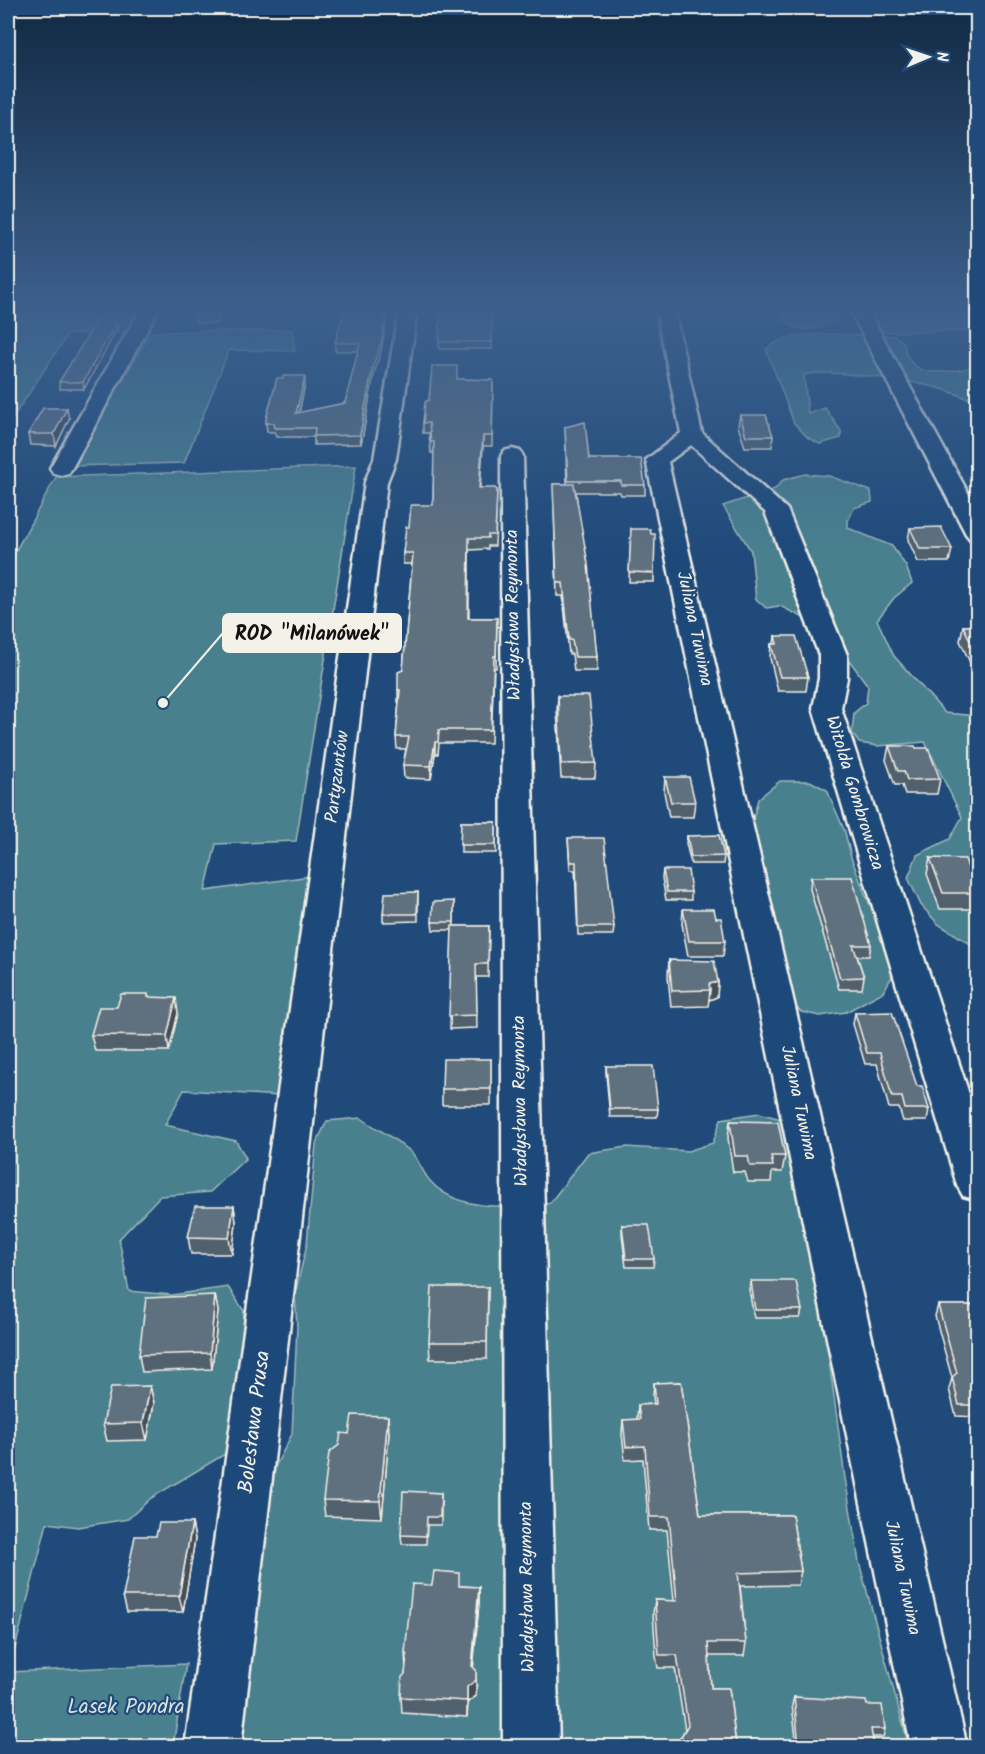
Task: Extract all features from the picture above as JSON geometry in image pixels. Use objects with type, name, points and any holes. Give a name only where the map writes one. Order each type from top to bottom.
[{"type":"street","points":[[61,468],[103,392]]},
{"type":"street","name":"Partyzantów","points":[[296,1097],[376,482],[385,459],[395,392]]},
{"type":"street","points":[[683,392],[692,435]]},
{"type":"street","points":[[902,392],[978,534]]},
{"type":"street","name":"Juliana Tuwima","points":[[692,435],[657,460],[939,1746]]},
{"type":"street","name":"Witolda Gombrowicza","points":[[692,435],[775,509],[833,655],[833,678],[827,708],[978,1185]]},
{"type":"street","name":"Władysława Reymonta","points":[[512,456],[531,1746]]},
{"type":"street","name":"Bolesława Prusa","points":[[213,1746],[296,1097]]},
{"type":"green space","points":[[8,392],[30,392],[8,425]]},
{"type":"green space","points":[[115,392],[212,392],[184,463],[71,466]]},
{"type":"green space","points":[[782,392],[806,392],[808,414],[825,408],[841,431],[841,438],[820,444],[808,438],[794,423]]},
{"type":"green space","points":[[950,392],[977,392],[977,401]]},
{"type":"green space","name":"Lasek Pondra","points":[[356,466],[296,841],[216,844],[205,891],[325,874],[296,1097],[184,1090],[165,1125],[236,1141],[246,1158],[210,1192],[160,1196],[119,1239],[129,1291],[172,1295],[228,1287],[244,1311],[241,1396],[225,1454],[151,1498],[128,1519],[78,1527],[47,1523],[9,1672],[186,1664],[173,1746],[8,1746],[8,565],[56,477]]},
{"type":"green space","points":[[805,474],[829,476],[871,491],[872,502],[854,508],[848,521],[848,528],[892,546],[906,566],[912,583],[894,598],[877,620],[894,656],[945,713],[977,716],[977,948],[938,924],[921,905],[908,878],[917,855],[950,839],[962,817],[925,742],[878,746],[859,743],[852,733],[854,713],[866,703],[868,686],[833,638],[822,627],[780,606],[766,608],[756,599],[751,551],[723,506],[775,489],[783,480]]},
{"type":"green space","points":[[780,781],[810,781],[827,790],[845,832],[851,857],[866,896],[883,931],[896,970],[883,992],[846,1012],[820,1016],[801,1012],[788,999],[752,823],[758,799]]},
{"type":"green space","points":[[759,1113],[785,1120],[825,1330],[859,1562],[909,1746],[230,1746],[234,1677],[256,1523],[274,1469],[292,1434],[297,1327],[295,1294],[307,1244],[316,1144],[327,1121],[361,1118],[411,1152],[428,1179],[442,1192],[456,1199],[487,1206],[520,1206],[550,1203],[588,1153],[626,1147],[688,1151],[713,1143],[721,1119]]},
{"type":"building","points":[[273,392],[301,392],[296,413],[345,403],[348,392],[368,392],[360,435],[314,436],[315,428],[275,428],[274,423],[266,423]]},
{"type":"building","points":[[430,392],[493,392],[492,436],[483,436],[479,488],[497,490],[495,535],[488,535],[488,538],[469,538],[468,618],[497,618],[491,730],[439,730],[431,766],[403,765],[409,737],[396,737],[400,690],[398,690],[398,672],[403,670],[413,553],[403,553],[406,527],[409,527],[411,505],[433,505],[434,442],[431,442],[429,423],[423,423],[425,402],[429,400]]},
{"type":"building","points":[[43,408],[67,408],[54,434],[28,434]]},
{"type":"building","points":[[740,415],[766,415],[773,436],[746,436]]},
{"type":"building","points":[[585,422],[589,459],[641,459],[645,485],[621,485],[621,481],[568,481],[565,427]]},
{"type":"building","points":[[553,484],[574,484],[588,564],[597,657],[575,657],[572,640],[569,640],[563,583],[557,583]]},
{"type":"building","points":[[941,527],[952,549],[920,549],[910,528]]},
{"type":"building","points":[[631,529],[650,529],[651,534],[655,534],[654,573],[629,572]]},
{"type":"building","points":[[963,626],[978,626],[978,657]]},
{"type":"building","points":[[775,636],[796,636],[808,677],[780,677],[771,644],[777,644]]},
{"type":"building","points":[[558,696],[589,696],[596,763],[561,764]]},
{"type":"building","points":[[889,746],[928,748],[940,779],[907,780],[904,771],[898,771]]},
{"type":"building","points":[[665,777],[689,777],[695,802],[671,802]]},
{"type":"building","points":[[461,822],[496,822],[496,845],[460,845]]},
{"type":"building","points":[[719,835],[724,856],[691,857],[687,836]]},
{"type":"building","points":[[568,838],[604,838],[614,927],[578,927],[576,862],[570,862]]},
{"type":"building","points":[[930,858],[965,859],[977,893],[943,893]]},
{"type":"building","points":[[663,870],[688,870],[691,892],[667,892]]},
{"type":"building","points":[[811,877],[852,877],[871,945],[853,945],[864,977],[840,978]]},
{"type":"building","points":[[418,892],[417,914],[383,914],[385,893]]},
{"type":"building","points":[[454,901],[454,922],[432,922],[433,902]]},
{"type":"building","points":[[683,909],[714,909],[716,918],[721,918],[725,941],[689,941]]},
{"type":"building","points":[[452,926],[489,926],[488,964],[476,964],[477,1015],[449,1016]]},
{"type":"building","points":[[669,960],[714,961],[718,982],[709,984],[710,990],[672,991]]},
{"type":"building","points":[[121,994],[148,994],[148,997],[176,998],[167,1036],[91,1035],[99,1007],[117,1007]]},
{"type":"building","points":[[892,1012],[917,1086],[922,1086],[929,1109],[905,1109],[902,1097],[892,1097],[880,1053],[867,1053],[855,1013]]},
{"type":"building","points":[[443,1059],[491,1059],[491,1089],[442,1089]]},
{"type":"building","points":[[606,1066],[653,1066],[658,1109],[610,1109]]},
{"type":"building","points":[[730,1121],[778,1122],[785,1156],[771,1156],[773,1166],[750,1166],[748,1156],[735,1156]]},
{"type":"building","points":[[195,1206],[234,1206],[229,1238],[188,1237]]},
{"type":"building","points":[[622,1225],[649,1225],[654,1259],[626,1259]]},
{"type":"building","points":[[751,1281],[796,1281],[802,1310],[755,1310]]},
{"type":"building","points":[[432,1287],[488,1287],[487,1342],[429,1342]]},
{"type":"building","points":[[215,1295],[210,1353],[139,1355],[146,1298]]},
{"type":"building","points":[[938,1305],[978,1305],[978,1405],[959,1405],[952,1377],[957,1373]]},
{"type":"building","points":[[681,1382],[700,1515],[792,1515],[801,1571],[738,1573],[746,1643],[708,1643],[711,1688],[729,1688],[736,1746],[647,1746],[679,1740],[688,1725],[677,1655],[659,1655],[655,1600],[677,1601],[669,1517],[650,1517],[645,1446],[626,1447],[623,1420],[640,1419],[638,1405],[656,1404],[654,1383]]},
{"type":"building","points":[[150,1386],[143,1423],[103,1424],[111,1387]]},
{"type":"building","points":[[352,1415],[388,1416],[380,1501],[323,1500],[329,1453],[339,1445],[341,1433],[349,1434]]},
{"type":"building","points":[[974,1471],[978,1471],[978,1485]]},
{"type":"building","points":[[403,1491],[441,1493],[440,1517],[427,1517],[426,1536],[401,1535]]},
{"type":"building","points":[[159,1523],[192,1523],[179,1596],[123,1596],[135,1536],[156,1536]]},
{"type":"building","points":[[434,1571],[459,1573],[459,1586],[479,1587],[472,1666],[476,1670],[476,1680],[467,1687],[467,1701],[401,1697],[402,1677],[405,1674],[407,1655],[405,1653],[412,1584],[432,1585]]},
{"type":"building","points":[[794,1697],[866,1701],[867,1705],[882,1705],[885,1729],[871,1729],[874,1746],[799,1746]]},
{"type":"place","name":"ROD \"Milanówek\"","points":[[163,703]]}]
